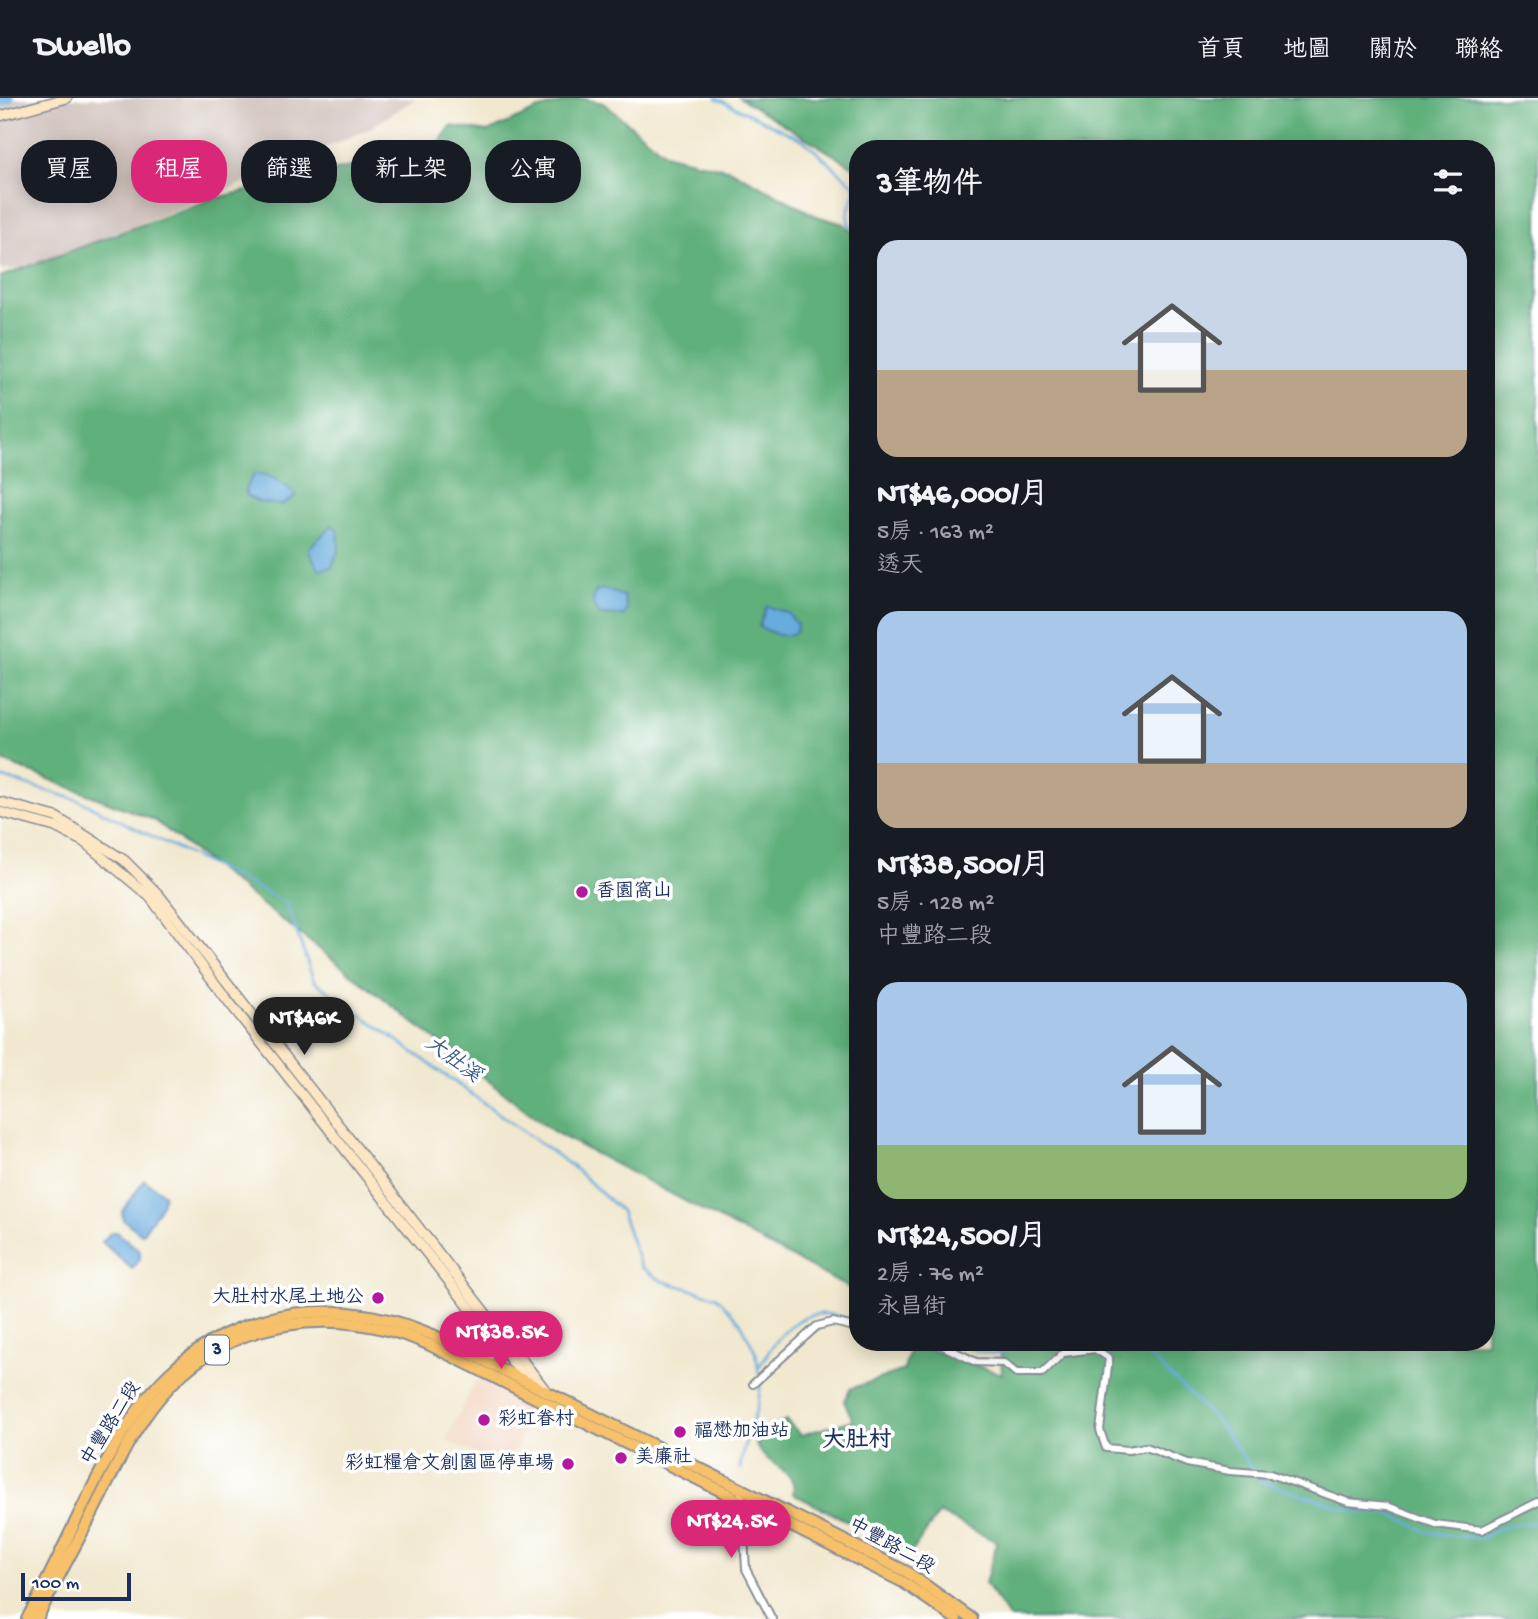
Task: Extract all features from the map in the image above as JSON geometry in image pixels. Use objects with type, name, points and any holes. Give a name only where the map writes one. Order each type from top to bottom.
[{"type":"main road","points":[[0,116],[67,98]]},
{"type":"main road","points":[[0,802],[56,817],[124,860],[159,895],[545,1396]]},
{"type":"main road","points":[[0,812],[55,827],[84,842],[150,897],[229,1002],[497,1341],[527,1387]]},
{"type":"main road","name":"中豐路二段","points":[[27,1619],[134,1414],[159,1384],[190,1356],[237,1329],[293,1313],[324,1310],[380,1316],[431,1339],[741,1494],[964,1618]]},
{"type":"main road","name":"中豐路二段","points":[[37,1619],[142,1420],[166,1389],[197,1363],[240,1338],[295,1322],[352,1322],[431,1339]]},
{"type":"main road","points":[[482,1359],[493,1356],[497,1341]]},
{"type":"main road","name":"中豐路二段","points":[[459,1353],[482,1359],[527,1387]]},
{"type":"street","points":[[754,1383],[817,1326],[833,1322],[849,1326]]},
{"type":"street","points":[[953,1351],[976,1362],[1004,1363],[1016,1373],[1042,1373],[1063,1353],[1079,1351]]},
{"type":"street","points":[[1098,1351],[1109,1358],[1100,1430],[1107,1448],[1128,1450],[1146,1447],[1187,1463],[1230,1471],[1270,1474],[1348,1502],[1387,1506],[1435,1524],[1482,1530],[1538,1502]]},
{"type":"street","points":[[741,1494],[746,1569],[772,1619]]},
{"type":"shaded area","points":[[0,98],[416,98],[369,129],[337,143],[337,140],[241,140],[241,184],[227,189],[227,140],[131,140],[131,203],[192,203],[27,268],[0,270]]},
{"type":"shaded area","points":[[479,1374],[538,1403],[506,1468],[446,1440]]},
{"type":"green space","points":[[579,98],[603,103],[667,155],[731,170],[816,216],[844,224],[849,229],[849,1288],[554,1132],[154,820],[0,760],[0,277],[201,203],[227,203],[227,196],[241,192],[241,203],[337,203],[337,170],[351,167],[351,203],[471,203],[471,140],[441,140],[451,126],[488,132],[536,110]]},
{"type":"green space","points":[[740,98],[1538,98],[1538,1619],[1010,1619],[985,1583],[997,1542],[939,1513],[911,1553],[793,1494],[791,1479],[766,1458],[756,1445],[762,1435],[786,1420],[801,1435],[853,1420],[844,1401],[850,1389],[904,1370],[909,1351],[934,1351],[1002,1374],[1001,1351],[1495,1351],[1495,140],[849,140],[849,164]]},
{"type":"water","points":[[254,474],[277,480],[296,496],[282,505],[259,502],[247,496],[245,490]]},
{"type":"water","points":[[332,525],[338,532],[339,547],[332,567],[319,569],[309,552],[310,547]]},
{"type":"water","points":[[603,589],[624,596],[627,610],[623,616],[601,615],[596,609],[593,604],[594,595],[596,591]]},
{"type":"water","points":[[767,606],[788,613],[797,625],[796,632],[782,635],[759,626]]},
{"type":"water","points":[[144,1180],[164,1194],[162,1204],[142,1234],[123,1220],[122,1212]]},
{"type":"water","points":[[111,1232],[117,1232],[140,1251],[140,1259],[132,1269],[102,1242]]},
{"type":"waterway","points":[[0,100],[7,98]]},
{"type":"waterway","points":[[716,98],[803,140],[849,180]]},
{"type":"waterway","points":[[849,209],[849,224]]},
{"type":"waterway","name":"大肚溪","points":[[0,777],[78,800],[286,902],[314,981],[573,1167],[621,1211],[641,1267],[662,1281],[717,1297],[740,1322],[756,1353],[759,1375]]},
{"type":"waterway","points":[[759,1367],[776,1341],[799,1320],[824,1314],[849,1319]]},
{"type":"waterway","points":[[979,1351],[1008,1351]]},
{"type":"waterway","points":[[1144,1351],[1217,1421],[1261,1481],[1355,1512],[1389,1514],[1429,1532],[1455,1536],[1480,1538],[1508,1525],[1538,1522]]},
{"type":"waterway","name":"大肚溪","points":[[740,1469],[744,1447],[758,1405],[760,1382]]},
{"type":"place","name":"香園窩山","points":[[582,892]]},
{"type":"place","name":"大肚村水尾土地公","points":[[378,1298]]},
{"type":"place","name":"彩虹眷村","points":[[484,1420]]},
{"type":"place","name":"福懋加油站","points":[[680,1432]]},
{"type":"place","name":"美廉社","points":[[621,1458]]},
{"type":"place","name":"彩虹糧倉文創園區停車場","points":[[568,1464]]},
{"type":"district","name":"大肚村","points":[[857,1441]]}]
